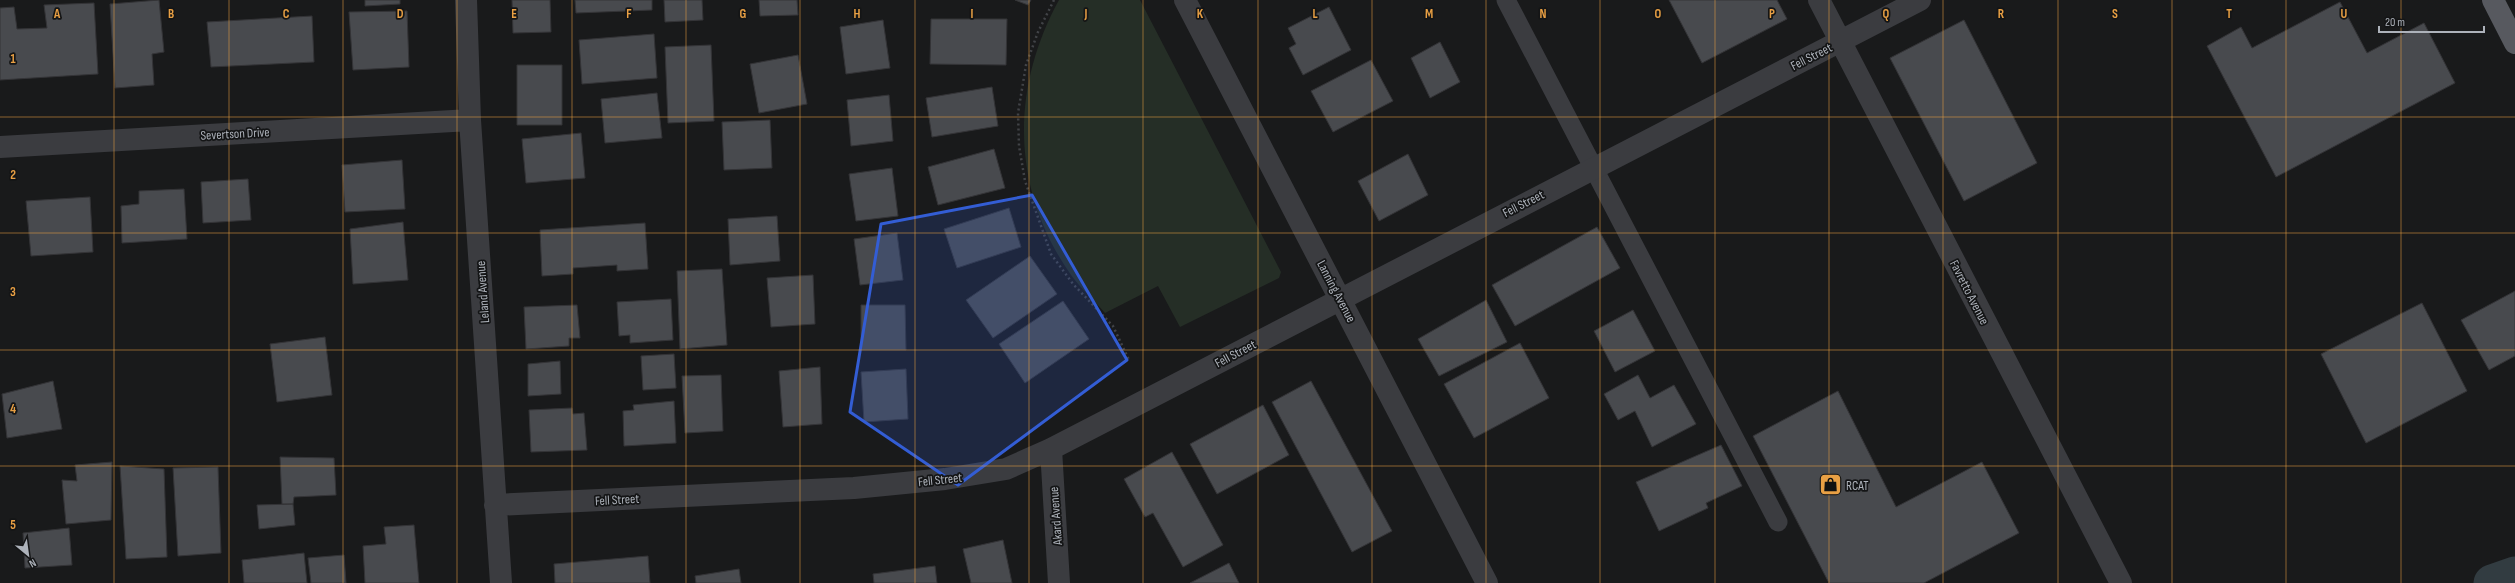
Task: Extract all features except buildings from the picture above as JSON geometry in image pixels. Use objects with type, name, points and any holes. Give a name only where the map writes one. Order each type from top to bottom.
[{"type":"main road","points":[[2493,0],[2515,43]]},
{"type":"street","name":"Leland Avenue","points":[[466,0],[470,120],[501,583]]},
{"type":"street","name":"Lanning Avenue","points":[[1185,0],[1341,298],[1487,583]]},
{"type":"street","name":"Favretto Avenue","points":[[1819,0],[2121,583]]},
{"type":"street","name":"Fell Street","points":[[495,505],[854,488],[945,479],[1006,469],[1051,449],[1592,167],[1920,0]]},
{"type":"street","name":"Severtson Drive","points":[[0,146],[470,120]]},
{"type":"street","name":"Akard Avenue","points":[[1051,449],[1059,583]]},
{"type":"lane","points":[[1506,0],[1778,522]]},
{"type":"path","points":[[1054,0],[1038,32],[1026,65],[1018,113],[1019,146],[1025,181],[1051,254],[1073,284],[1113,326],[1129,360]]},
{"type":"highlighted area","points":[[1032,195],[1127,360],[958,485],[850,412],[881,224]]},
{"type":"shaded area","points":[[1059,0],[1140,0],[1281,272],[1279,278],[1180,327],[1158,286],[1105,313],[1071,275],[1051,242],[1037,209],[1028,174],[1024,139],[1025,104],[1032,69],[1043,34]]},
{"type":"waterway","points":[[2492,583],[2515,575]]},
{"type":"place","name":"RCAT","points":[[1831,485]]}]
